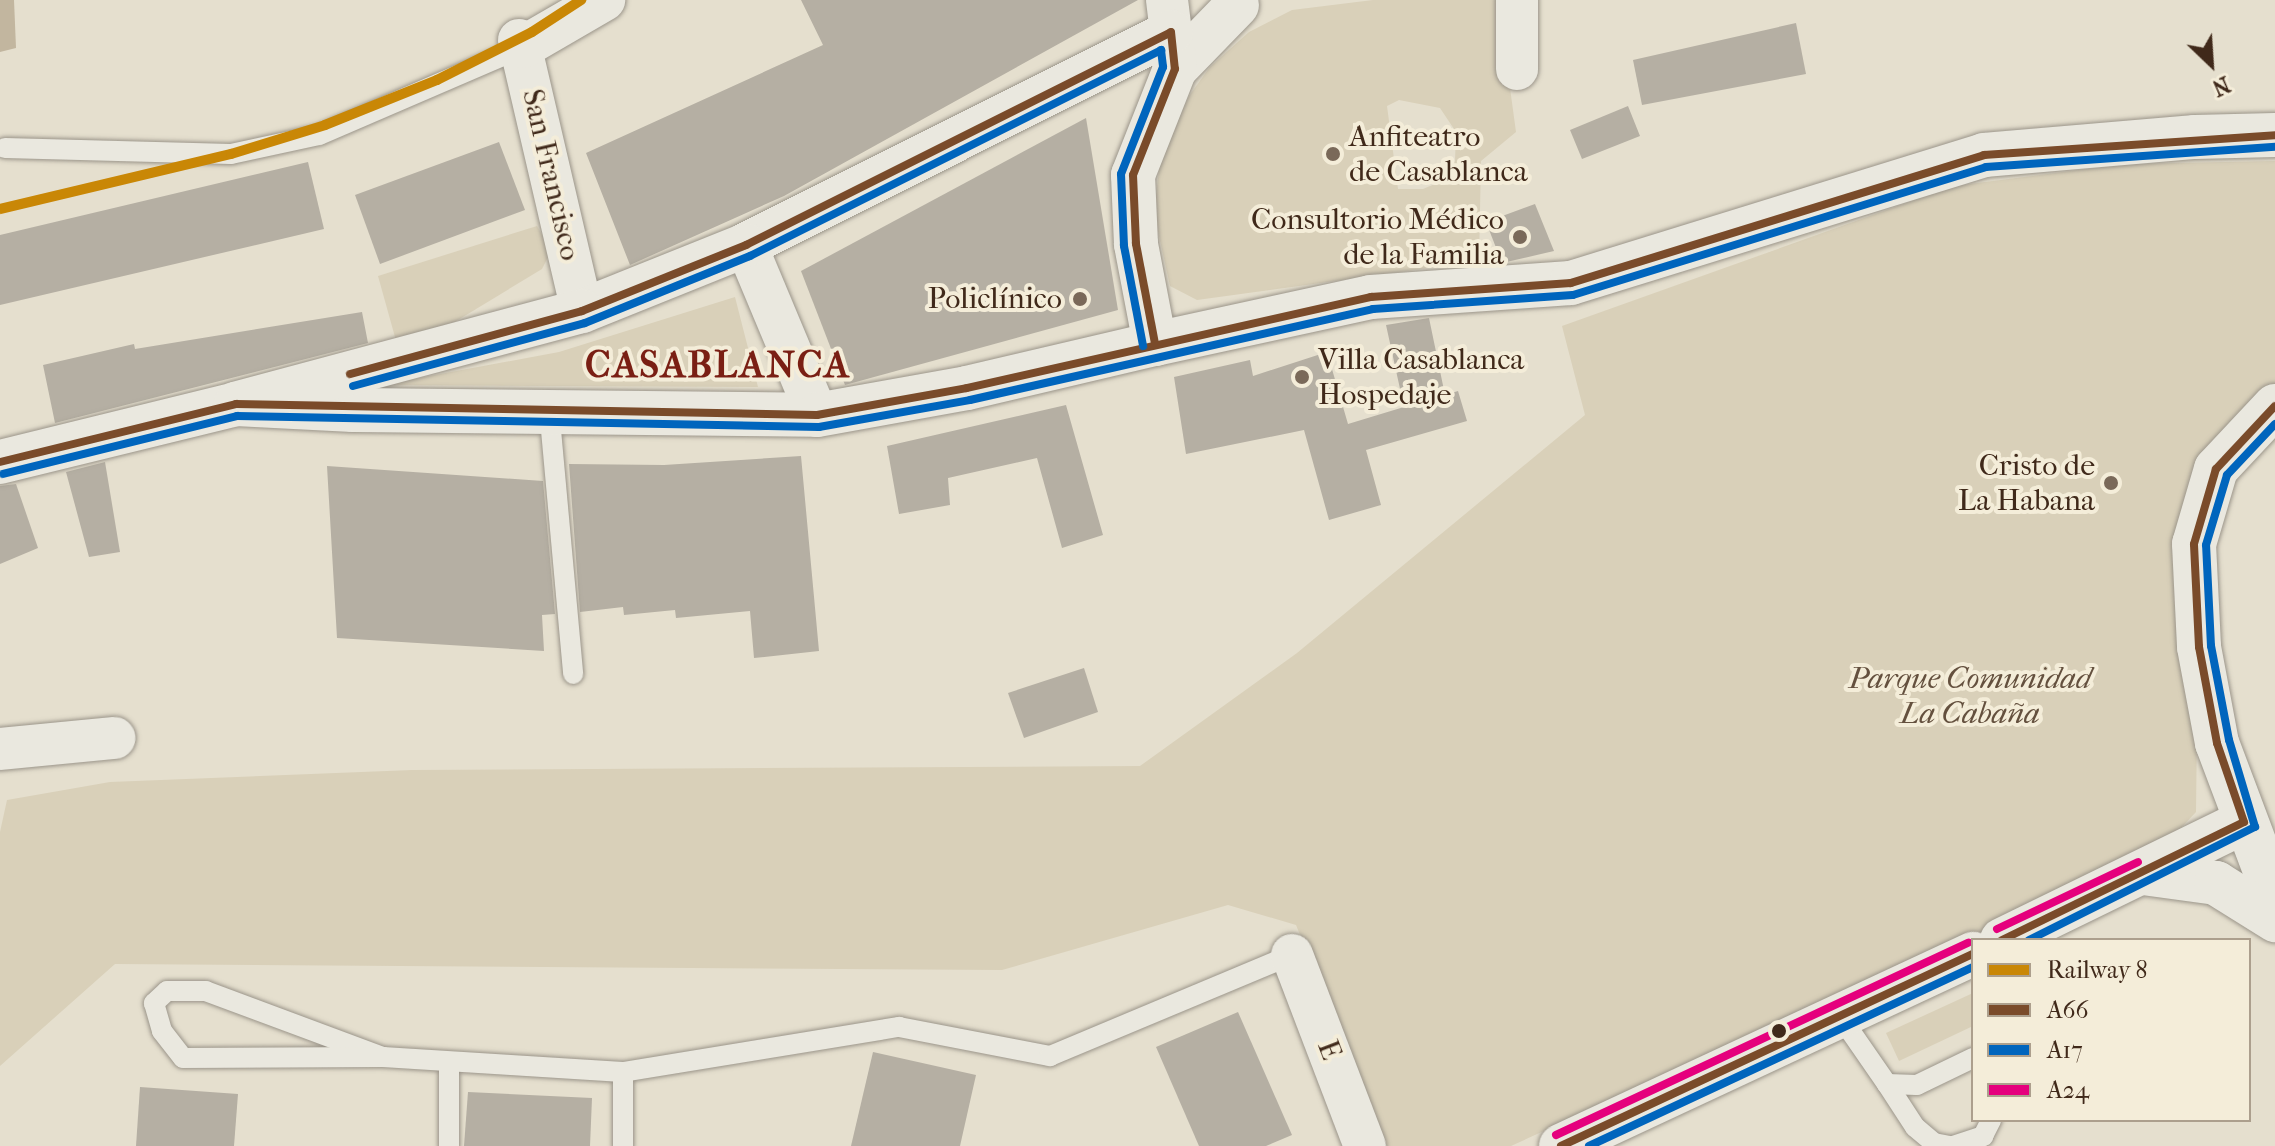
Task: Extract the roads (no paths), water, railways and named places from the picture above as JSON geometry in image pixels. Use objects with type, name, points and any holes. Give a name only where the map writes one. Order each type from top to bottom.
[{"type":"street","points":[[521,44],[604,0]]},
{"type":"street","points":[[1517,0],[1517,69]]},
{"type":"street","points":[[0,462],[236,404],[582,311],[746,245],[1171,33],[1243,2]]},
{"type":"street","points":[[1155,344],[1136,244],[1133,175],[1171,33]]},
{"type":"street","name":"San Francisco","points":[[521,44],[582,311]]},
{"type":"street","points":[[236,404],[353,410],[549,408],[817,415],[967,388],[1371,297],[1571,283],[1984,155],[2195,137],[2275,135]]},
{"type":"street","points":[[746,245],[817,415]]},
{"type":"street","points":[[2275,406],[2216,469],[2194,544],[2199,647],[2217,743],[2244,822],[2275,897]]},
{"type":"street","points":[[0,749],[114,738]]},
{"type":"street","points":[[2192,846],[2210,811],[2217,743]]},
{"type":"street","points":[[2006,938],[2244,822]]},
{"type":"street","points":[[2143,873],[2216,883],[2275,920]]},
{"type":"street","name":"E","points":[[1292,955],[1365,1146]]},
{"type":"street","points":[[1561,1146],[1842,1019],[1971,955]]},
{"type":"lane","points":[[5,148],[231,154],[319,135],[521,44]]},
{"type":"lane","points":[[549,408],[573,674]]},
{"type":"lane","points":[[383,1057],[206,991],[167,991],[154,1003],[162,1031],[183,1058],[383,1057],[449,1064],[623,1072],[899,1027],[1050,1056],[1292,955]]},
{"type":"lane","points":[[1842,1019],[1915,1127],[1934,1143],[1952,1146],[1983,1136],[1990,1122]]},
{"type":"lane","points":[[449,1064],[449,1146]]},
{"type":"lane","points":[[1887,1084],[1917,1085],[1970,1067]]},
{"type":"lane","points":[[623,1072],[623,1146]]},
{"type":"rail line","name":"8","points":[[0,209],[231,154],[325,125],[437,80],[532,32],[581,0]]},
{"type":"place","name":"Anfiteatro de Casablanca","points":[[1333,154]]},
{"type":"place","name":"Consultorio Médico de la Familia","points":[[1520,237]]},
{"type":"place","name":"Policlínico","points":[[1080,299]]},
{"type":"place","name":"Villa Casablanca Hospedaje","points":[[1302,377]]},
{"type":"place","name":"Cristo de La Habana","points":[[2111,483]]},
{"type":"district","name":"CASABLANCA","points":[[718,365]]},
{"type":"park label","name":"Parque Comunidad La Cabaña","points":[[1970,696]]}]
